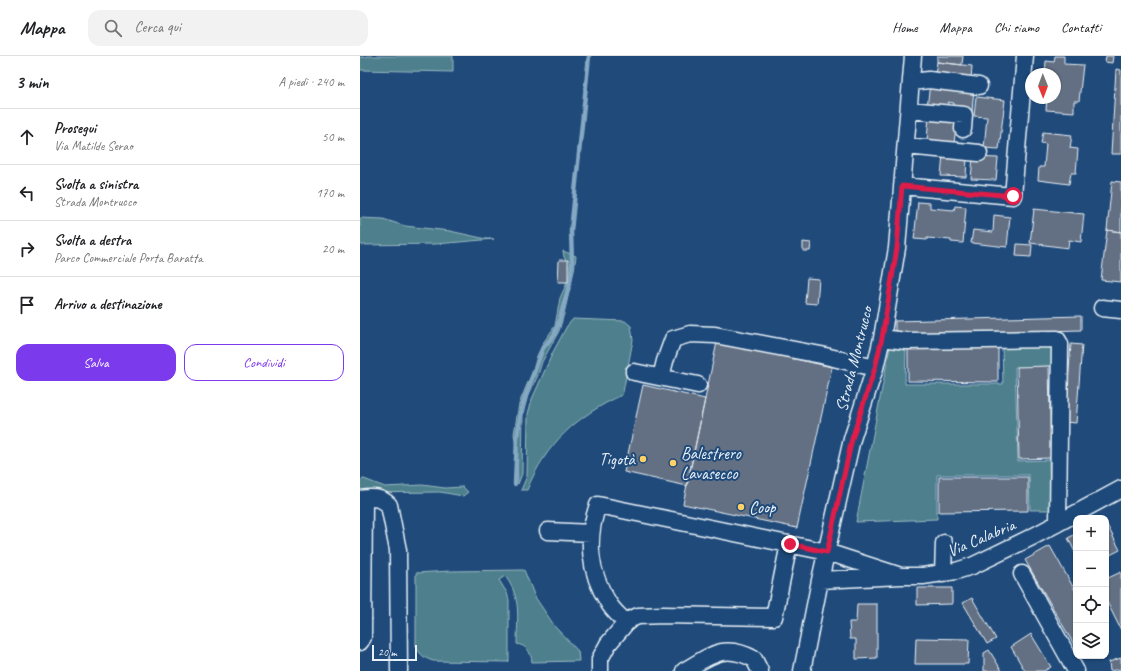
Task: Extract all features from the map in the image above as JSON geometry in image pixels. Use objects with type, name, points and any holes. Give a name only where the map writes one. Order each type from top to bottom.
[{"type":"street","name":"Strada Montrucco","points":[[801,669],[852,439],[875,368],[882,338],[897,248],[913,56]]},
{"type":"street","points":[[902,186],[1013,196],[1025,56]]},
{"type":"street","points":[[911,82],[929,80],[979,86]]},
{"type":"street","points":[[908,110],[964,115],[963,129]]},
{"type":"street","points":[[906,146],[979,153]]},
{"type":"street","points":[[1102,308],[1121,310]]},
{"type":"street","points":[[661,378],[665,361],[673,340],[690,334],[722,336],[821,355],[875,368]]},
{"type":"street","points":[[882,338],[906,341],[1057,339],[1060,344],[1058,522]]},
{"type":"street","points":[[634,372],[698,385]]},
{"type":"street","name":"Via Calabria","points":[[820,580],[923,576],[943,574],[972,566],[1121,489]]},
{"type":"street","points":[[360,642],[362,637],[362,499],[378,498],[384,500],[389,505],[398,550],[399,671]]},
{"type":"street","points":[[626,623],[608,603],[595,576],[591,556],[591,533],[598,505],[827,552],[901,576]]},
{"type":"street","points":[[548,531],[591,533]]},
{"type":"street","points":[[943,574],[944,543]]},
{"type":"street","points":[[600,671],[600,659],[608,644],[626,623],[638,616],[774,617],[790,544]]},
{"type":"street","points":[[1022,574],[1076,671]]},
{"type":"street","points":[[684,671],[720,652],[735,651],[754,659],[760,671]]},
{"type":"green space","points":[[453,56],[453,72],[360,70],[360,57]]},
{"type":"green space","points":[[360,218],[383,219],[405,226],[450,231],[486,239],[494,239],[436,244],[362,245],[360,244]]},
{"type":"green space","points":[[563,251],[576,256],[574,271],[559,331],[542,362],[527,399],[523,414],[522,474],[518,484],[517,455],[514,434],[519,404],[543,343],[555,326],[560,298],[566,285],[567,278],[568,264],[564,257]]},
{"type":"green space","points":[[573,319],[625,321],[631,326],[633,340],[623,392],[622,395],[591,412],[565,433],[544,458],[527,490],[521,490],[527,476],[528,414],[532,399],[553,352],[567,326]]},
{"type":"green space","points":[[1054,345],[1054,366],[1015,367],[1018,461],[1049,460],[1050,510],[1030,510],[1029,475],[937,475],[937,519],[856,522],[890,347],[906,347],[905,384],[1003,384],[1002,346]]},
{"type":"green space","points":[[364,479],[385,487],[422,485],[445,488],[463,487],[468,492],[463,496],[440,492],[360,493],[360,480]]},
{"type":"green space","points":[[524,570],[535,597],[556,628],[578,651],[579,661],[532,662],[531,655],[528,650],[517,644],[518,616],[516,600],[514,592],[505,576],[499,580],[507,593],[509,600],[508,662],[433,661],[419,652],[416,646],[416,573]]},
{"type":"building","points":[[937,56],[963,56],[962,65],[937,62]]},
{"type":"building","points":[[1055,56],[1064,56],[1064,64],[1083,65],[1079,101],[1074,101],[1074,112],[1046,110],[1046,104],[1061,104],[1061,68],[1045,68],[1046,61],[1054,62]]},
{"type":"building","points":[[1106,56],[1113,56],[1112,63],[1105,62]]},
{"type":"building","points":[[937,62],[972,66],[971,79],[935,75]]},
{"type":"building","points":[[1116,69],[1121,70],[1121,154],[1111,154]]},
{"type":"building","points":[[930,84],[974,88],[972,112],[953,110],[954,103],[948,102],[947,109],[927,107]]},
{"type":"building","points":[[976,97],[1005,100],[999,149],[984,148],[987,117],[974,116]]},
{"type":"building","points":[[929,115],[957,118],[954,143],[927,141]]},
{"type":"building","points":[[1043,132],[1072,135],[1070,148],[1078,149],[1076,173],[1071,173],[1069,184],[1038,180],[1039,167],[1044,167],[1046,144],[1041,143]]},
{"type":"building","points":[[943,155],[967,156],[966,177],[941,176]]},
{"type":"building","points":[[973,157],[998,158],[996,180],[971,179]]},
{"type":"building","points":[[1112,181],[1121,182],[1121,232],[1107,230]]},
{"type":"building","points":[[918,202],[930,203],[930,208],[954,210],[955,206],[966,207],[963,243],[951,242],[951,240],[927,238],[927,240],[914,239]]},
{"type":"building","points":[[1034,209],[1084,214],[1081,242],[1069,240],[1068,248],[1030,243]]},
{"type":"building","points":[[994,215],[1010,217],[1007,247],[971,243],[973,230],[993,232]]},
{"type":"building","points":[[1107,230],[1121,232],[1121,282],[1101,280]]},
{"type":"building","points":[[803,242],[811,243],[810,251],[803,251]]},
{"type":"building","points":[[1017,244],[1032,245],[1031,257],[1016,256]]},
{"type":"building","points":[[559,260],[568,260],[568,282],[558,282]]},
{"type":"building","points":[[807,278],[819,279],[817,304],[805,303]]},
{"type":"building","points":[[1081,316],[1081,330],[895,335],[895,321]]},
{"type":"building","points":[[717,342],[832,367],[797,528],[683,504]]},
{"type":"building","points":[[1071,344],[1082,345],[1076,423],[1065,422]]},
{"type":"building","points":[[908,347],[998,347],[998,382],[908,381]]},
{"type":"building","points":[[1049,366],[1051,458],[1019,459],[1017,367]]},
{"type":"building","points":[[643,385],[705,399],[687,486],[624,472]]},
{"type":"building","points":[[939,477],[1028,477],[1028,511],[939,512]]},
{"type":"building","points":[[1109,529],[1120,550],[1109,556]]},
{"type":"building","points":[[1073,536],[1073,548],[1068,538]]},
{"type":"building","points":[[1050,546],[1073,587],[1073,643],[1025,560]]},
{"type":"building","points":[[1121,572],[1121,630],[1109,606],[1109,578]]},
{"type":"building","points":[[917,588],[952,588],[952,604],[917,605]]},
{"type":"building","points":[[972,598],[996,639],[987,644],[963,603]]},
{"type":"building","points":[[857,604],[877,604],[877,658],[856,659],[856,639],[850,639],[849,622],[856,622]]},
{"type":"building","points":[[1031,634],[1051,667],[1044,671],[1025,671],[1011,647]]},
{"type":"building","points":[[916,638],[969,639],[968,664],[915,664]]},
{"type":"building","points":[[989,650],[1002,671],[984,671],[984,653]]},
{"type":"building","points":[[1121,658],[1121,669],[1110,671],[1109,662]]},
{"type":"waterway","points":[[515,484],[517,437],[522,406],[543,348],[554,335],[558,325],[570,282],[572,263],[571,231],[589,56]]},
{"type":"place","name":"Tigotà","points":[[643,459]]},
{"type":"place","name":"Balestrero Lavasecco","points":[[673,463]]},
{"type":"place","name":"Coop","points":[[741,507]]},
{"type":"route","points":[[790,544],[827,552],[852,439],[875,368],[882,338],[897,248],[902,186],[1013,196]]}]
